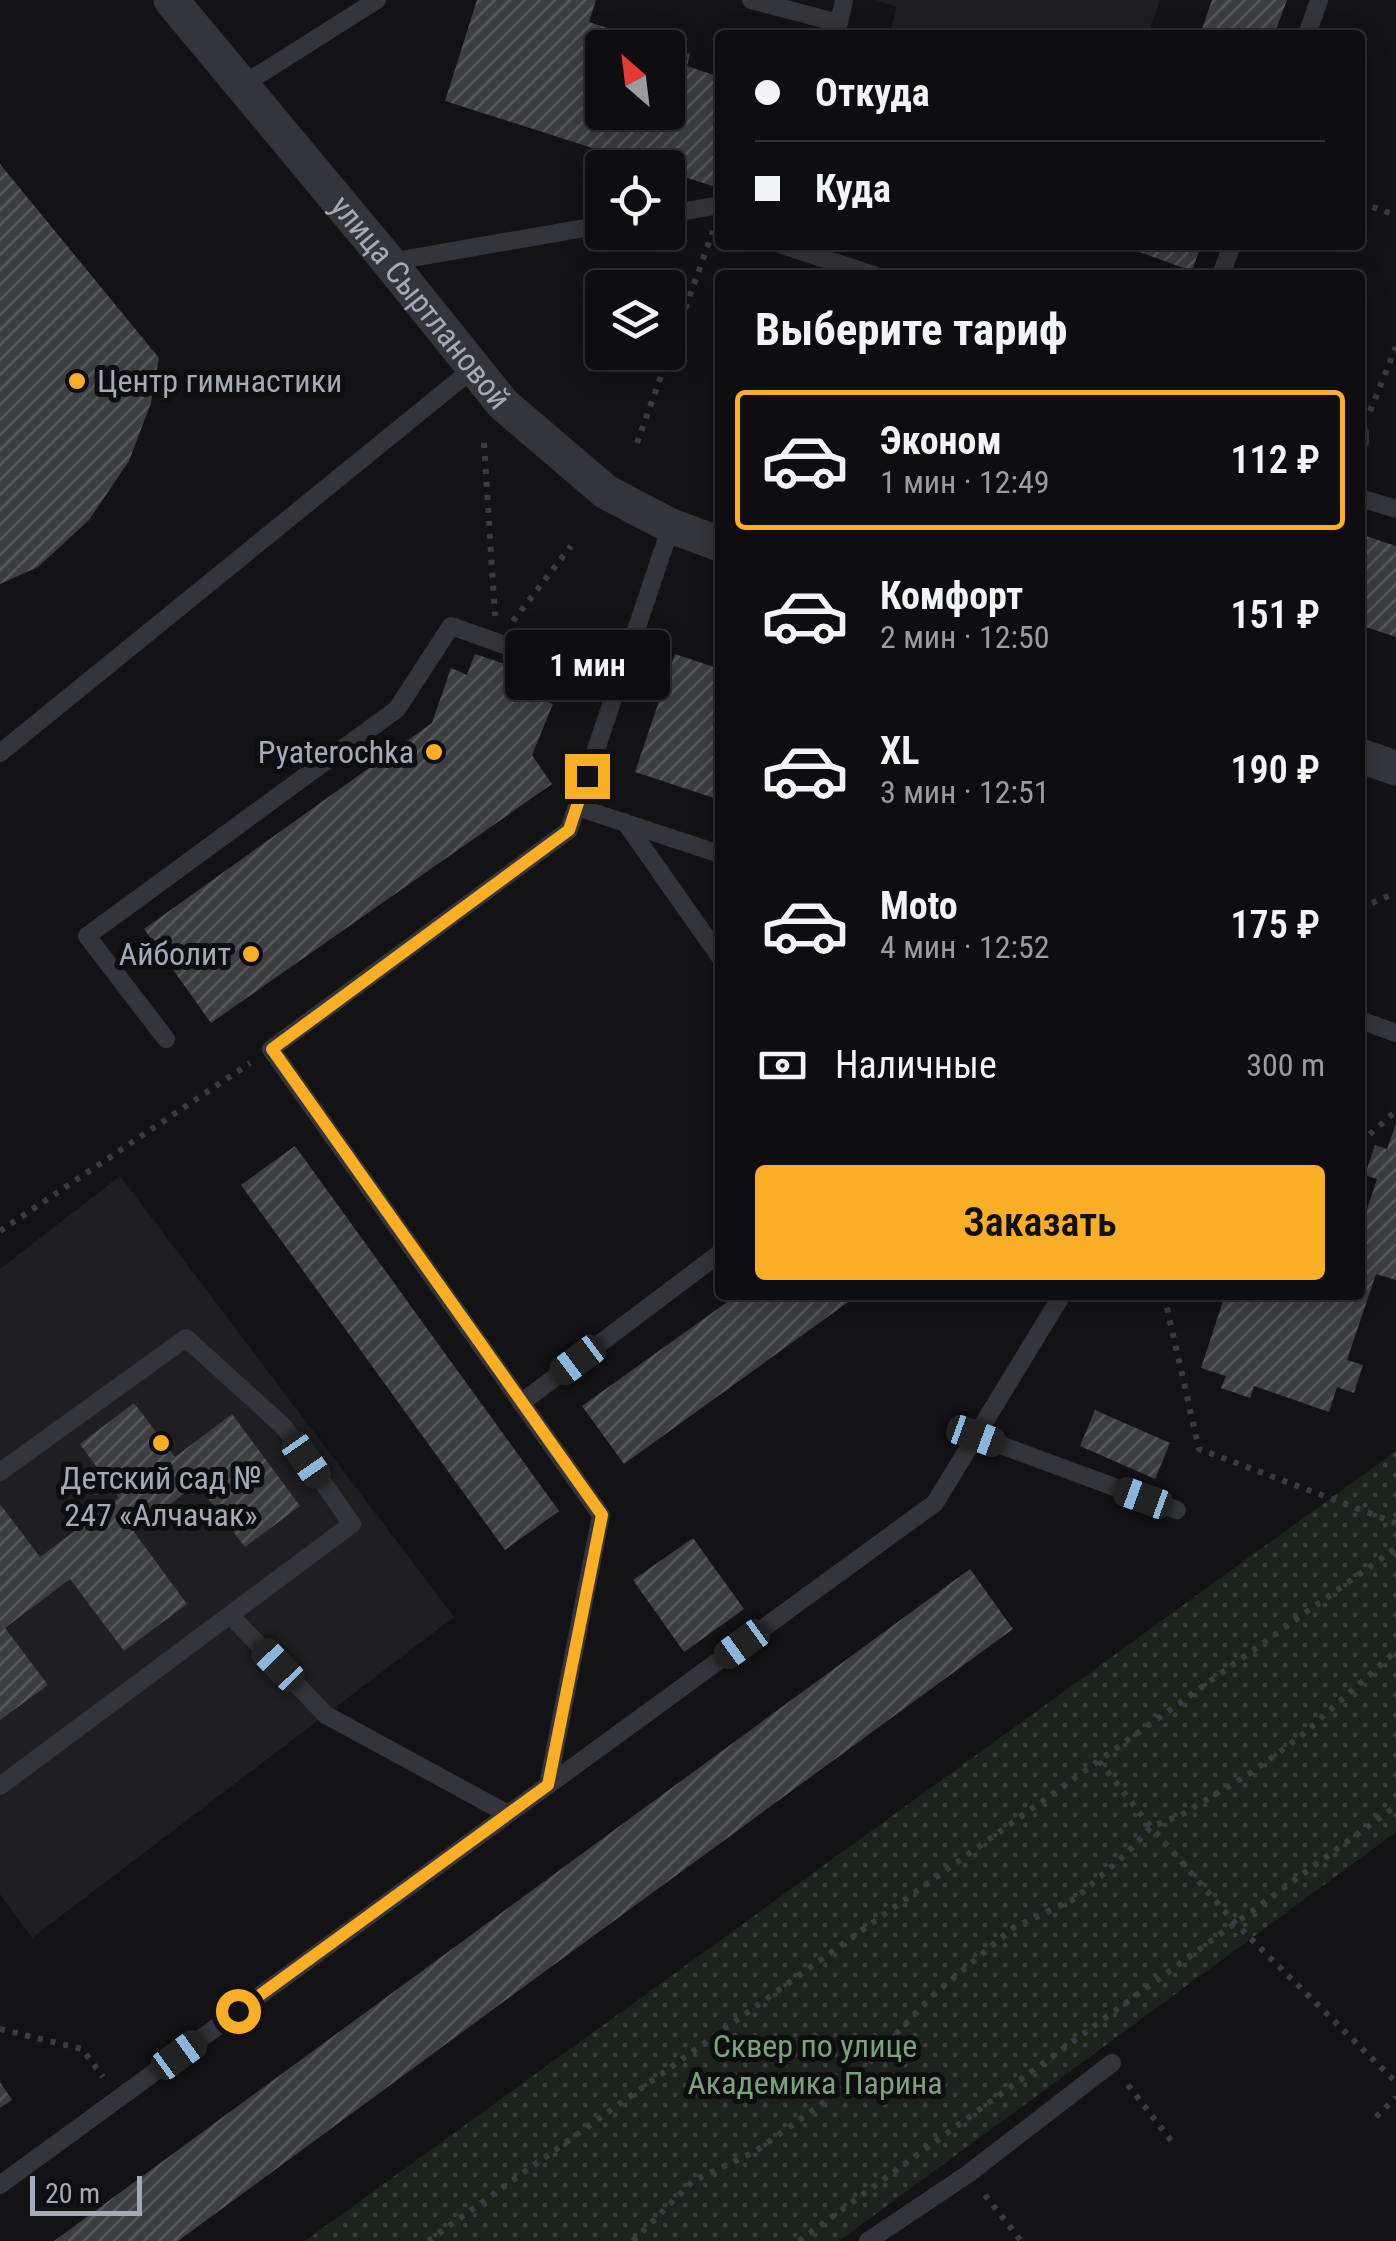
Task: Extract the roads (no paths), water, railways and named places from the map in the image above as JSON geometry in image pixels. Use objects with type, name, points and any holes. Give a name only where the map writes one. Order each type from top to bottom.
[{"type":"street","name":"улица Сыртлановой","points":[[171,0],[503,404],[606,492],[672,526],[715,542]]},
{"type":"street","points":[[1365,758],[1396,768]]},
{"type":"lane","points":[[242,86],[378,0]]},
{"type":"lane","points":[[751,0],[837,29],[844,0]]},
{"type":"lane","points":[[1309,30],[1319,0]]},
{"type":"lane","points":[[685,211],[715,207]]},
{"type":"lane","points":[[389,262],[585,229]]},
{"type":"lane","points":[[797,250],[859,270]]},
{"type":"lane","points":[[0,752],[474,368]]},
{"type":"lane","points":[[1365,500],[1396,509]]},
{"type":"lane","points":[[548,1785],[602,1515],[272,1049],[569,830],[672,526]]},
{"type":"lane","points":[[166,1040],[87,936],[397,708],[451,626],[618,684]]},
{"type":"lane","points":[[577,807],[715,852]]},
{"type":"lane","points":[[625,822],[715,950]]},
{"type":"lane","points":[[1365,1022],[1396,1033]]},
{"type":"lane","points":[[521,1403],[715,1257]]},
{"type":"lane","points":[[0,2185],[935,1503],[1059,1300]]},
{"type":"lane","points":[[0,1472],[186,1338],[284,1428],[352,1524],[0,1786]]},
{"type":"lane","points":[[976,1436],[1177,1510]]},
{"type":"lane","points":[[230,1615],[326,1714],[508,1814]]},
{"type":"lane","points":[[868,2241],[968,2174],[1112,2064]]},
{"type":"place","name":"Центр гимнастики","points":[[77,381]]},
{"type":"place","name":"Pyaterochka","points":[[434,752]]},
{"type":"place","name":"Айболит","points":[[251,954]]},
{"type":"place","name":"Детский сад № 247 «Алчачак»","points":[[161,1443]]},
{"type":"park label","name":"Сквер по улице Академика Парина","points":[[815,2064]]}]
